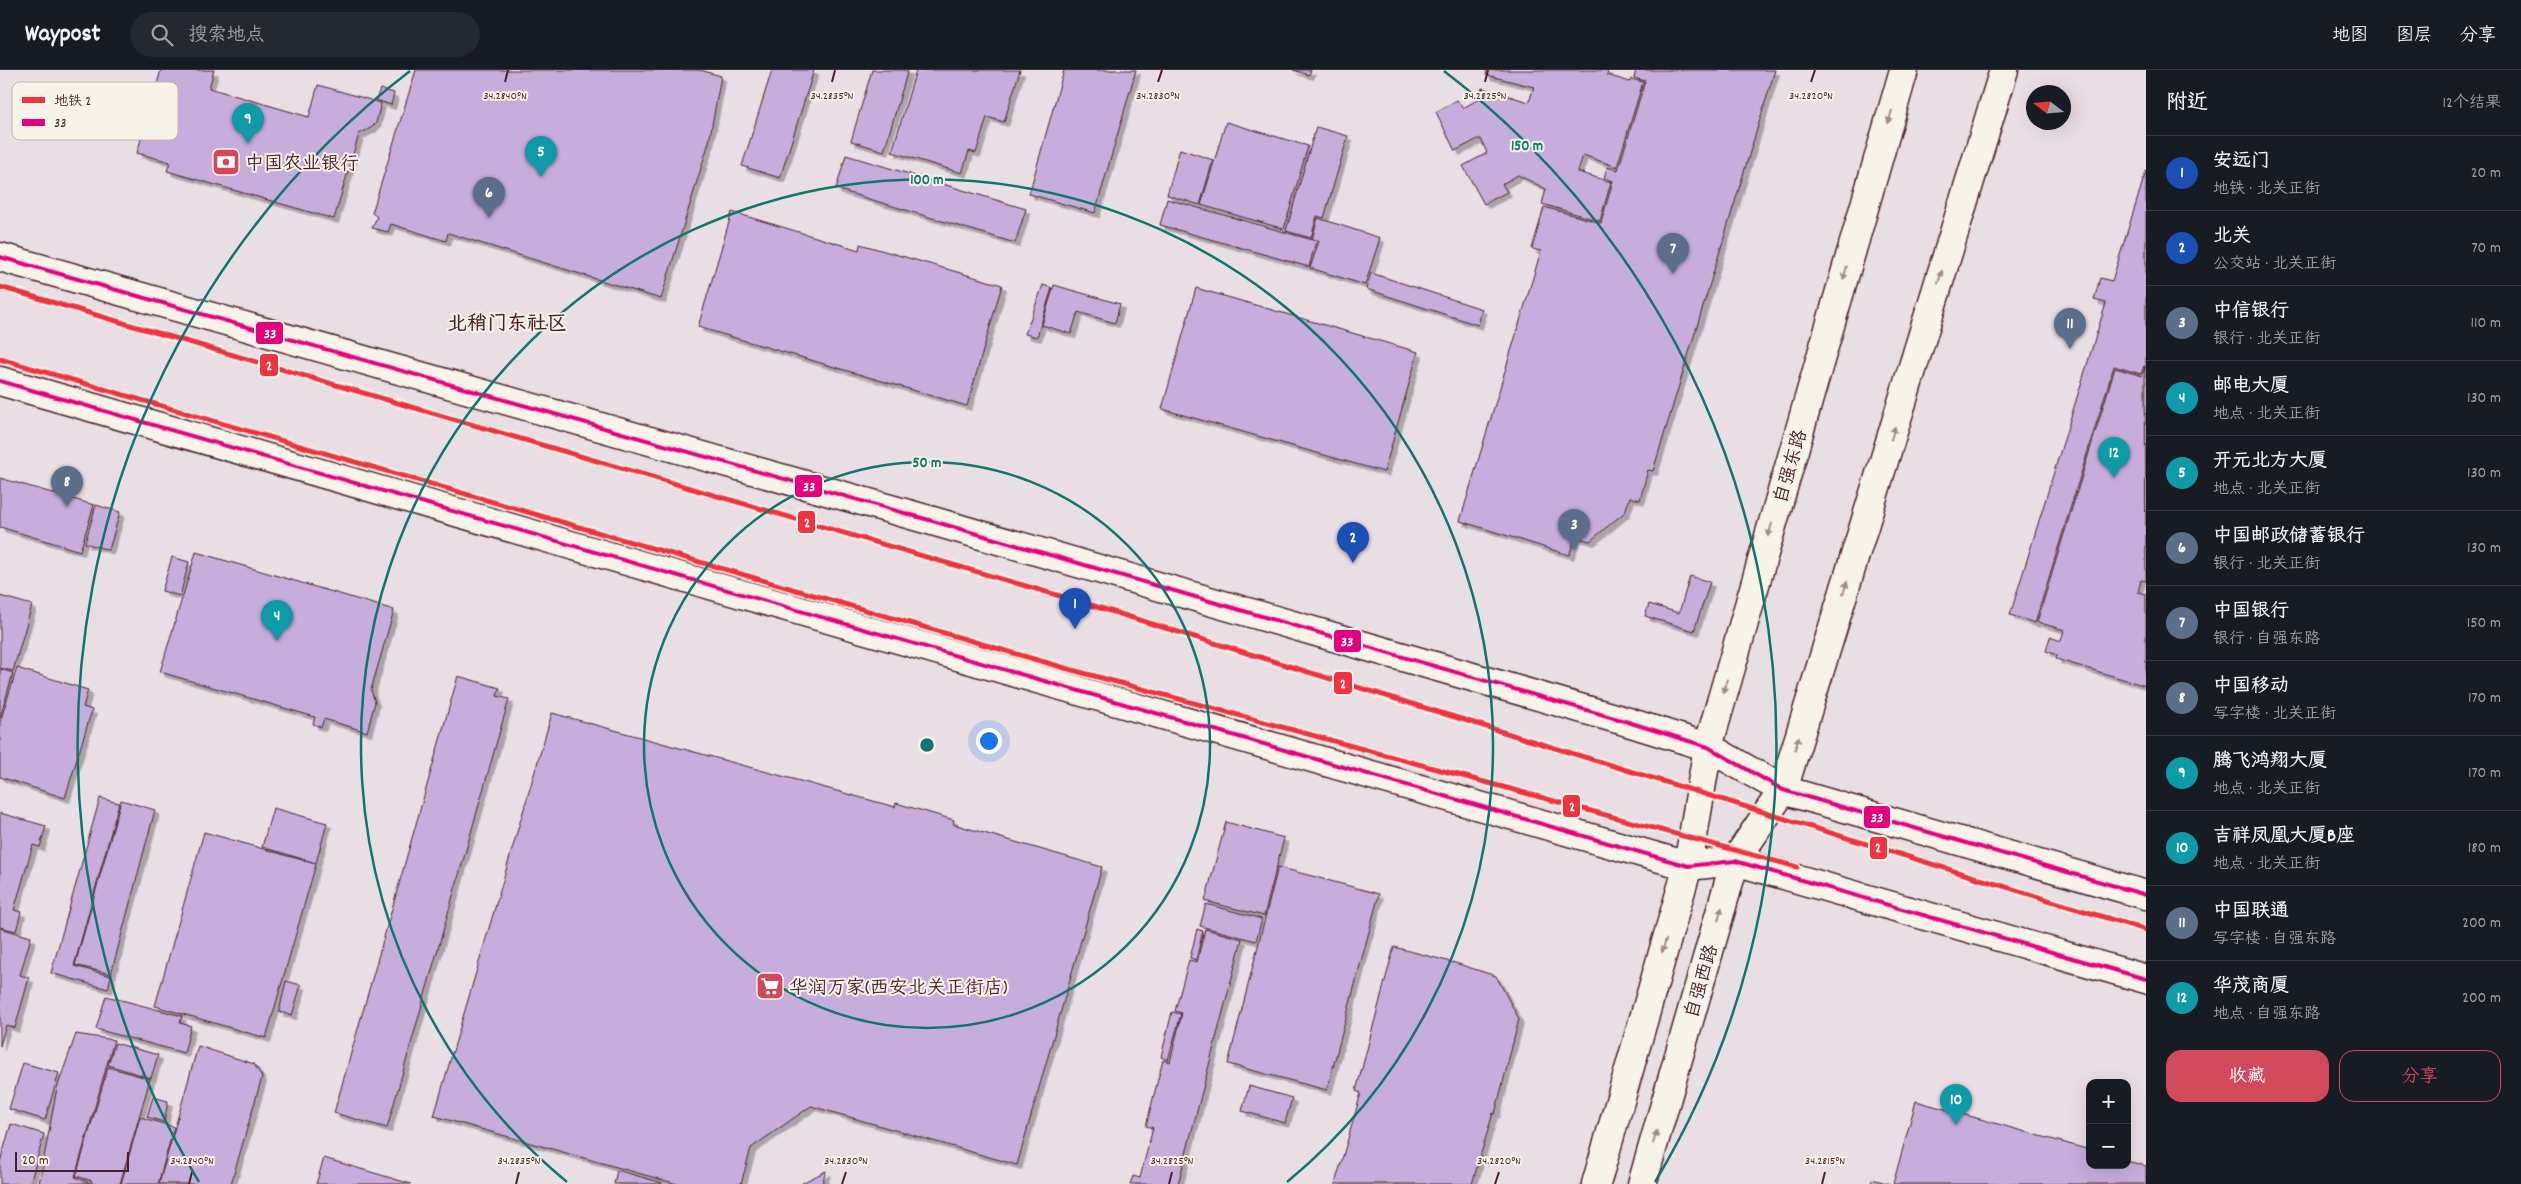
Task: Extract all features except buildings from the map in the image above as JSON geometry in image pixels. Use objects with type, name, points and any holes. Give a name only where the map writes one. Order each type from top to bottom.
[{"type":"main road","name":"自强东路","points":[[1688,866],[1708,747],[1904,70]]},
{"type":"main road","points":[[1783,790],[2004,70]]},
{"type":"main road","points":[[0,257],[919,517],[1708,747],[1783,790],[2146,895]]},
{"type":"main road","points":[[0,381],[1688,866],[1735,861],[2146,979]]},
{"type":"main road","name":"自强西路","points":[[1642,1184],[1735,861],[1783,790]]},
{"type":"main road","points":[[1596,1184],[1688,866]]},
{"type":"metro line","name":"2","points":[[0,287],[1084,603],[2146,930]]},
{"type":"metro line","name":"2","points":[[0,359],[1065,668],[1797,867]]},
{"type":"transit line","name":"33","points":[[0,257],[929,520],[1628,722],[1708,747],[1783,790],[2146,895]]},
{"type":"transit line","name":"33","points":[[0,381],[1688,866],[1735,861],[2146,979]]},
{"type":"place","name":"腾飞鸿翔大厦","points":[[248,144]]},
{"type":"place","name":"中国农业银行","points":[[226,162]]},
{"type":"place","name":"开元北方大厦","points":[[541,177]]},
{"type":"place","name":"中国邮政储蓄银行","points":[[489,218]]},
{"type":"place","name":"中国银行","points":[[1673,274]]},
{"type":"place","name":"中国联通","points":[[2070,349]]},
{"type":"place","name":"华茂商厦","points":[[2114,478]]},
{"type":"place","name":"中国移动","points":[[67,507]]},
{"type":"place","name":"中信银行","points":[[1574,550]]},
{"type":"place","name":"北关","points":[[1353,563]]},
{"type":"place","name":"安远门","points":[[1075,629]]},
{"type":"place","name":"邮电大厦","points":[[277,641]]},
{"type":"place","name":"华润万家(西安北关正街店)","points":[[770,986]]},
{"type":"place","name":"吉祥凤凰大厦B座","points":[[1956,1125]]},
{"type":"district","name":"北稍门东社区","points":[[507,322]]}]
